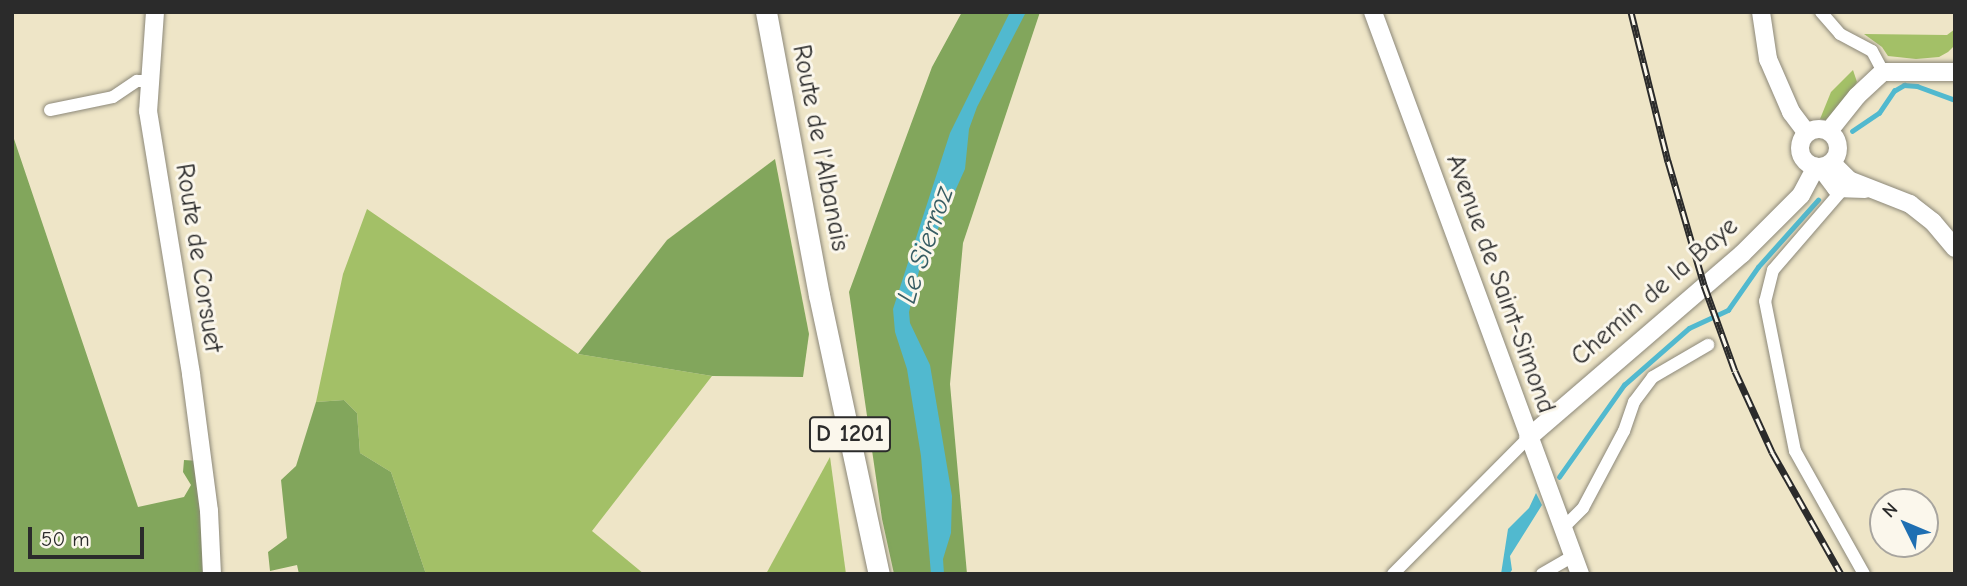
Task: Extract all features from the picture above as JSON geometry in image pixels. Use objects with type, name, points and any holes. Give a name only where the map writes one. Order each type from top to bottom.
[{"type":"main road","name":"Route de l'Albanais","points":[[766,12],[819,295]]},
{"type":"main road","name":"D 1201","points":[[819,295],[831,400],[867,574]]},
{"type":"main road","name":"D 1201","points":[[819,295],[879,574]]},
{"type":"street","name":"Route de Corsuet","points":[[155,12],[148,81],[148,111],[191,374],[209,511],[212,574]]},
{"type":"street","name":"Avenue de Saint-Simond","points":[[1373,12],[1580,574]]},
{"type":"street","points":[[1761,12],[1768,59],[1791,112],[1807,133]]},
{"type":"street","points":[[1821,12],[1840,34],[1871,51],[1883,72]]},
{"type":"street","points":[[1823,166],[1838,155],[1834,138],[1868,85],[1883,72],[1955,72]]},
{"type":"street","points":[[50,110],[113,97],[137,82],[148,81]]},
{"type":"street","points":[[1834,138],[1818,129],[1807,133],[1800,144],[1801,195],[1819,189],[1875,189]]},
{"type":"street","points":[[1801,156],[1849,180],[1910,204],[1933,222],[1955,247]]},
{"type":"street","points":[[1823,166],[1840,189]]},
{"type":"street","name":"Chemin de la Baye","points":[[1393,574],[1528,438],[1742,254],[1801,195],[1823,166]]},
{"type":"street","points":[[1840,189],[1773,270],[1766,288],[1765,301],[1795,451],[1864,574]]},
{"type":"street","points":[[1563,528],[1583,508],[1624,431],[1634,401],[1653,377],[1708,345]]},
{"type":"street","points":[[1543,573],[1573,556]]},
{"type":"green space","points":[[962,12],[1040,12],[963,243],[950,384],[967,574],[894,574],[882,519],[849,292],[932,67]]},
{"type":"green space","points":[[1955,29],[1955,45],[1948,52],[1939,57],[1916,59],[1888,56],[1882,47],[1864,34],[1947,35]]},
{"type":"green space","points":[[1853,70],[1857,82],[1848,97],[1827,121],[1820,119],[1831,92]]},
{"type":"green space","points":[[12,133],[138,507],[184,497],[191,485],[183,472],[184,460],[199,461],[213,574],[12,574]]},
{"type":"green space","points":[[775,159],[809,334],[803,377],[712,376],[578,354],[667,240]]},
{"type":"green space","points":[[367,209],[578,354],[712,376],[592,531],[644,574],[426,574],[391,472],[360,453],[357,413],[344,400],[316,402],[343,274]]},
{"type":"green space","points":[[344,400],[357,413],[360,453],[391,472],[426,574],[299,574],[297,565],[270,571],[268,552],[287,538],[281,480],[296,466],[316,402]]},
{"type":"green space","points":[[830,457],[846,574],[766,574]]},
{"type":"water","name":"Le Sierroz","points":[[1010,12],[1026,12],[977,107],[969,129],[965,169],[919,271],[909,312],[910,323],[930,365],[952,496],[951,533],[943,559],[944,574],[931,574],[921,456],[907,369],[895,332],[893,309],[950,133]]},
{"type":"water","points":[[1536,493],[1542,505],[1510,556],[1512,570],[1509,574],[1501,574],[1508,529],[1529,508]]},
{"type":"waterway","points":[[1852,131],[1879,113],[1894,91],[1904,85],[1917,86],[1955,100]]},
{"type":"waterway","points":[[1559,477],[1624,385],[1689,328],[1728,310],[1758,267],[1818,200]]},
{"type":"railway","points":[[1631,12],[1668,161],[1704,285],[1735,371],[1772,452],[1841,574]]}]
